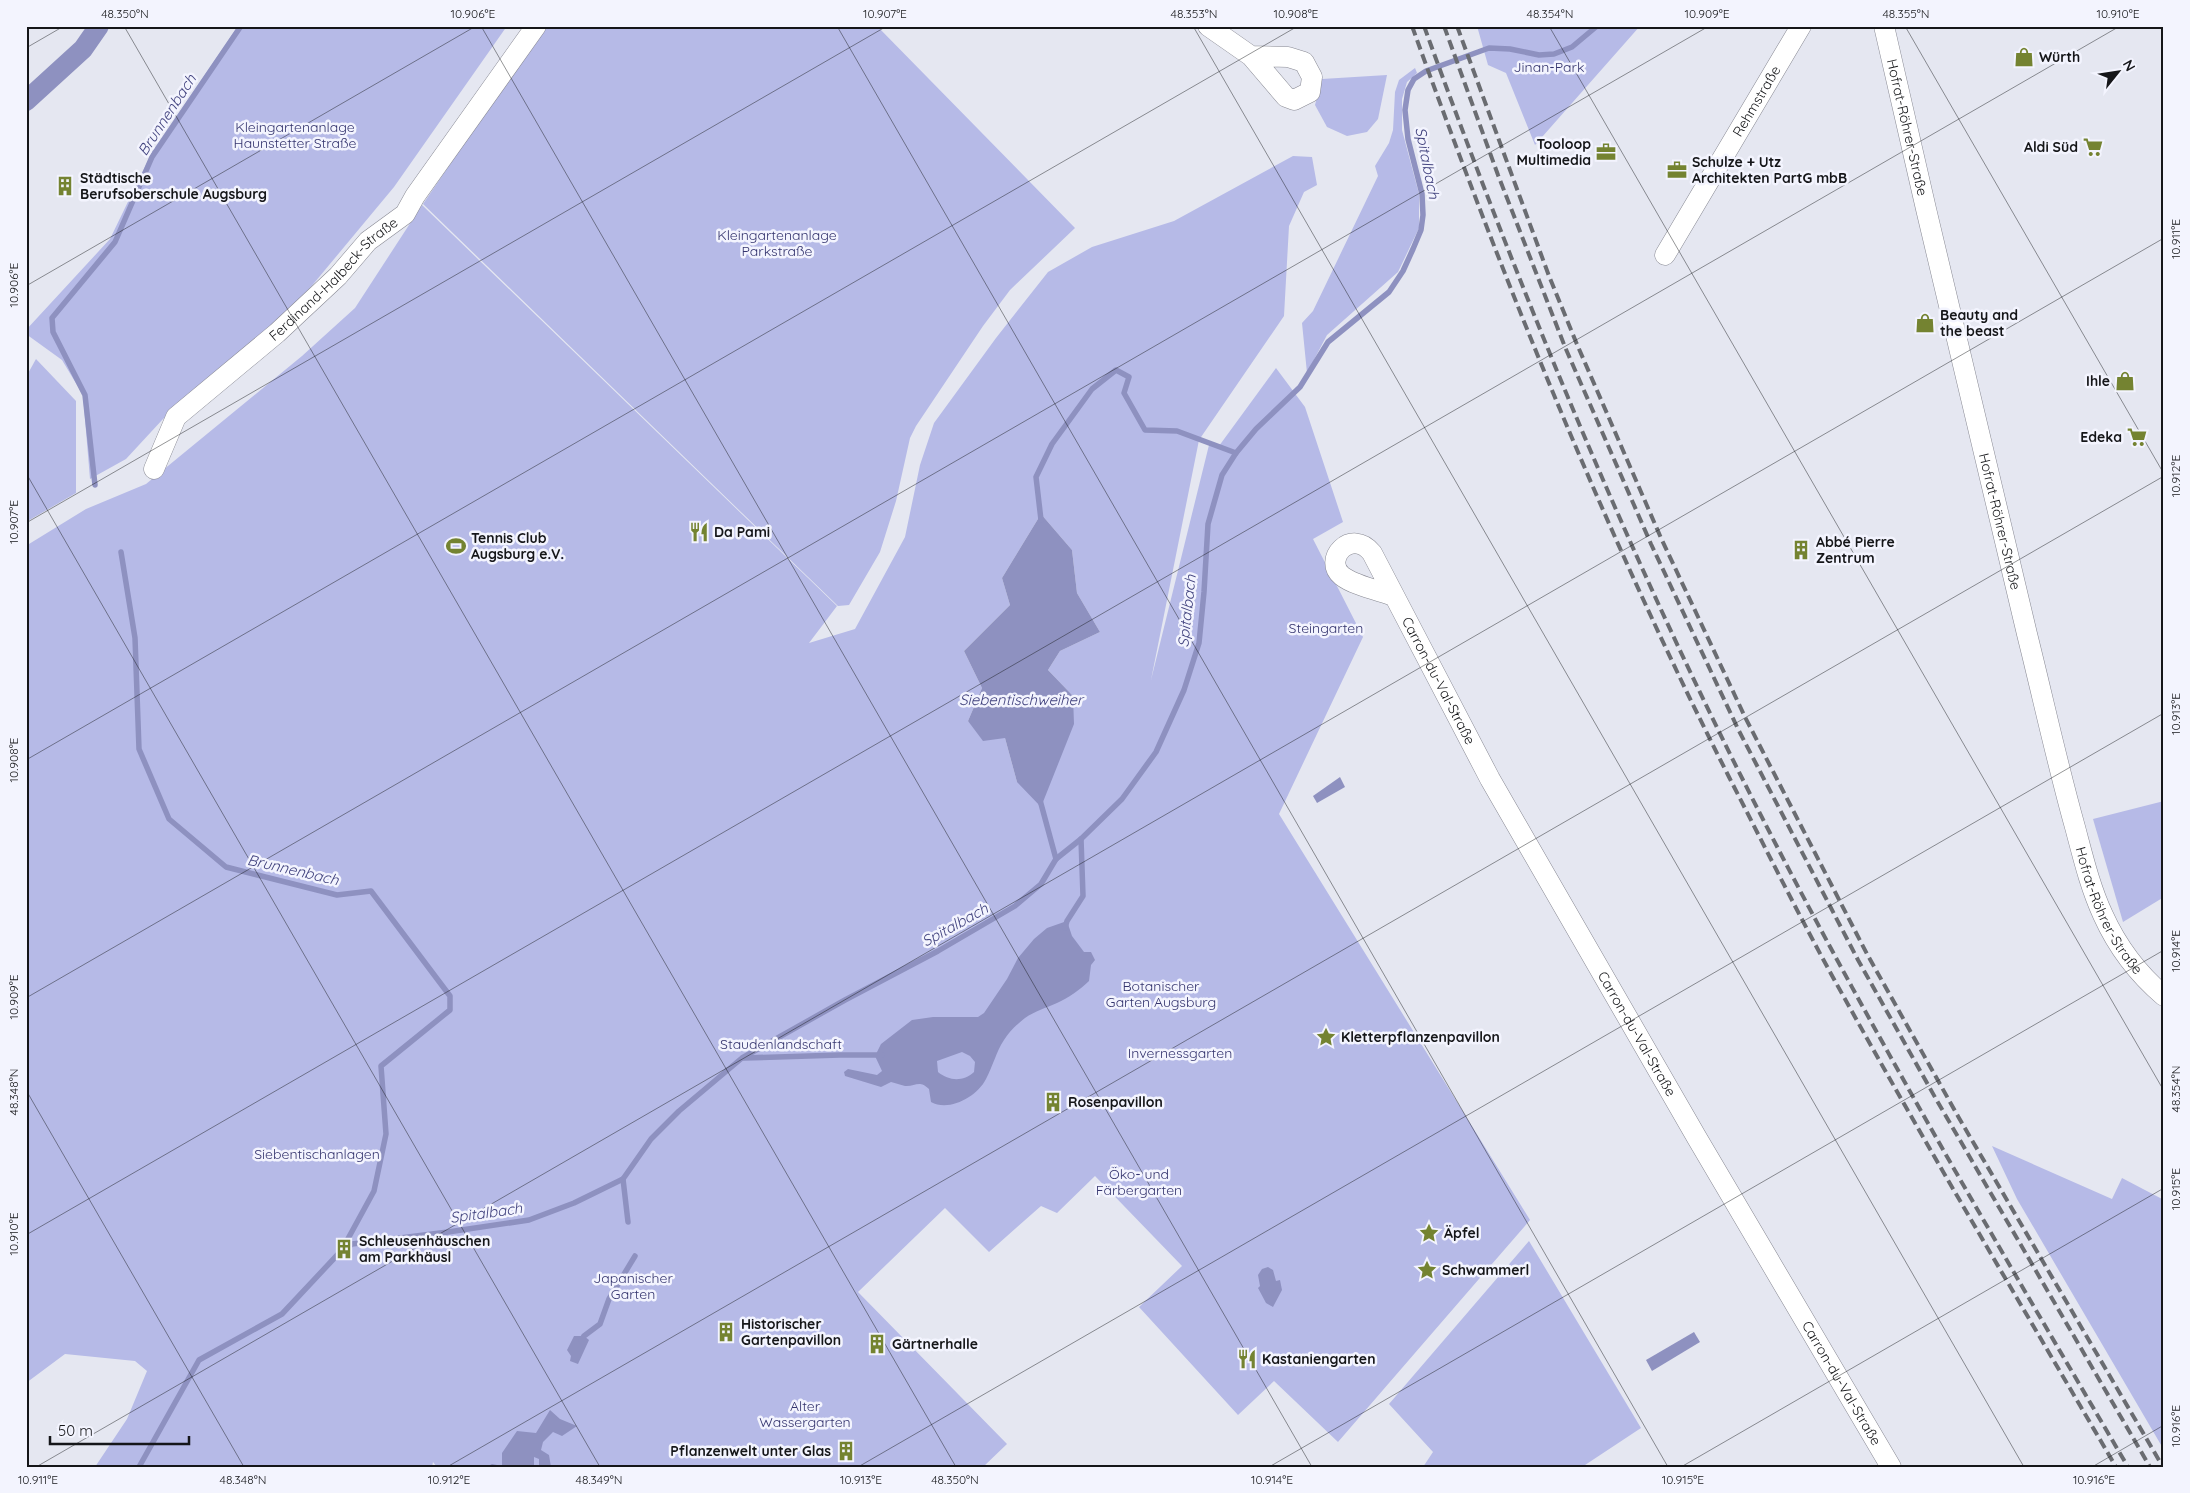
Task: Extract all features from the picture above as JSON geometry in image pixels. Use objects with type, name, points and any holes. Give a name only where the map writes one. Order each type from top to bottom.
[{"type":"street","name":"Ferdinand-Halbeck-Straße","points":[[154,469],[176,417],[277,333],[338,276],[368,241],[405,214],[415,196],[536,26]]},
{"type":"street","points":[[1208,26],[1251,56]]},
{"type":"street","name":"Rehmstraße","points":[[1665,255],[1801,26]]},
{"type":"street","name":"Hofrat-Röhrer-Straße","points":[[1884,26],[1914,164],[2006,549],[2065,791],[2084,860],[2103,915],[2118,943],[2131,963],[2164,996]]},
{"type":"street","name":"Carron-du-Val-Straße","points":[[1394,596],[1490,779],[1697,1138],[1891,1467]]},
{"type":"green space","name":"Kleingartenanlage Haunstetter Straße","points":[[238,26],[507,26],[394,187],[300,300],[205,385],[163,419],[126,459],[90,479],[83,395],[62,360],[26,334],[26,330],[110,239],[152,152]]},
{"type":"green space","name":"Kleingartenanlage Parkstraße","points":[[544,26],[877,26],[1075,228],[1010,290],[983,326],[916,426],[910,438],[896,501],[880,552],[849,605],[838,606],[423,204]]},
{"type":"green space","name":"Jinan-Park","points":[[1477,26],[1640,26],[1535,145],[1506,73],[1488,65]]},
{"type":"green space","points":[[1415,68],[1417,73],[1407,82],[1402,99],[1402,130],[1419,194],[1419,228],[1398,272],[1327,335],[1307,373],[1302,323],[1313,311],[1378,176],[1375,166],[1389,143],[1393,130],[1395,92],[1399,80]]},
{"type":"green space","points":[[1387,75],[1378,119],[1367,132],[1347,136],[1327,127],[1315,105],[1322,79]]},
{"type":"green space","points":[[1293,156],[1312,157],[1317,185],[1304,192],[1289,226],[1284,316],[1199,440],[1151,680],[1209,445],[1219,446],[1276,368],[1305,407],[1343,522],[1313,539],[1363,637],[1279,814],[1530,1220],[1338,1442],[1274,1381],[1238,1415],[1139,1307],[1182,1266],[1095,1176],[1057,1213],[1041,1206],[989,1252],[945,1208],[858,1292],[1007,1444],[983,1467],[437,1467],[433,1462],[432,1467],[95,1467],[127,1419],[147,1371],[135,1361],[65,1354],[26,1383],[26,547],[86,509],[146,484],[302,356],[355,308],[422,205],[837,606],[809,643],[855,629],[905,537],[920,465],[934,423],[996,338],[1048,272],[1092,247],[1174,221]],"holes":[[[1041,514],[1072,550],[1077,593],[1100,632],[1060,651],[1048,670],[1073,696],[1017,782],[1005,738],[968,721],[982,688],[964,651],[1010,605],[1002,578]]]},
{"type":"green space","points":[[36,359],[76,401],[76,493],[26,522],[26,377]]},
{"type":"green space","points":[[2164,801],[2164,897],[2123,922],[2093,819]]},
{"type":"green space","points":[[1992,1146],[2112,1199],[2122,1178],[2164,1200],[2164,1450],[2017,1199]]},
{"type":"green space","points":[[1529,1241],[1641,1428],[1582,1467],[1423,1467],[1433,1452],[1389,1404]]},
{"type":"water","name":"Siebentischweiher","points":[[1041,514],[1072,550],[1077,593],[1100,632],[1060,651],[1048,670],[1073,696],[1074,724],[1041,807],[1017,782],[1005,738],[983,741],[968,721],[982,688],[964,651],[1010,605],[1002,578]]},
{"type":"water","points":[[1340,777],[1345,787],[1317,803],[1313,796]]},
{"type":"water","points":[[1067,921],[1072,936],[1084,952],[1091,952],[1095,960],[1091,965],[1089,981],[1070,996],[1033,1013],[1016,1025],[1001,1045],[982,1086],[976,1092],[954,1104],[938,1105],[931,1102],[929,1089],[922,1084],[905,1086],[891,1082],[881,1087],[845,1076],[844,1072],[848,1069],[877,1075],[882,1071],[875,1056],[881,1044],[912,1020],[933,1017],[978,1017],[984,1013],[1007,979],[1018,958],[1034,939],[1047,928]],"holes":[[[962,1052],[970,1056],[975,1062],[974,1072],[970,1075],[961,1079],[951,1079],[938,1072],[937,1061]]]},
{"type":"water","points":[[1268,1267],[1273,1270],[1276,1281],[1280,1280],[1282,1290],[1273,1307],[1266,1303],[1258,1288],[1260,1286],[1258,1275],[1262,1269]]},
{"type":"water","points":[[1694,1332],[1700,1342],[1652,1371],[1646,1360]]},
{"type":"water","points":[[574,1336],[584,1336],[589,1340],[578,1364],[570,1361],[571,1356],[567,1350]]},
{"type":"water","points":[[550,1410],[560,1419],[577,1426],[562,1436],[553,1432],[543,1442],[541,1450],[549,1455],[551,1467],[539,1467],[539,1459],[534,1457],[534,1467],[486,1467],[492,1464],[502,1466],[502,1453],[517,1431],[536,1433]]},
{"type":"waterway","points":[[26,101],[83,49],[99,26]]},
{"type":"waterway","name":"Brunnenbach","points":[[95,485],[85,395],[53,332],[52,318],[115,242],[152,157],[241,26]]},
{"type":"waterway","name":"Spitalbach","points":[[347,1248],[352,1244],[529,1220],[574,1203],[623,1179],[651,1139],[679,1111],[742,1058],[845,1000],[938,951],[1015,906],[1041,884],[1056,859],[1081,839],[1122,799],[1156,752],[1184,690],[1199,643],[1208,524],[1222,475],[1236,453],[1256,429],[1300,387],[1328,342],[1389,292],[1403,271],[1421,230],[1423,215],[1422,194],[1408,139],[1405,110],[1408,90],[1414,79],[1426,71],[1489,48],[1510,49],[1539,55],[1554,54],[1572,47],[1597,26]]},
{"type":"waterway","points":[[1041,520],[1036,477],[1052,444],[1092,389],[1116,370],[1129,377],[1124,393],[1145,430],[1177,431],[1236,453]]},
{"type":"waterway","name":"Brunnenbach","points":[[121,552],[135,638],[139,749],[169,819],[226,867],[337,895],[371,891],[450,996],[450,1010],[381,1066],[386,1134],[374,1191],[344,1246]]},
{"type":"waterway","points":[[1040,800],[1056,859]]},
{"type":"waterway","points":[[1065,928],[1067,921],[1083,896],[1081,839]]},
{"type":"waterway","points":[[744,1058],[882,1055]]},
{"type":"waterway","name":"Spitalbach","points":[[623,1179],[628,1222]]},
{"type":"waterway","points":[[139,1467],[199,1360],[282,1314],[341,1251]]},
{"type":"waterway","name":"Spitalbach","points":[[581,1341],[584,1336],[600,1324],[609,1299],[635,1256]]},
{"type":"railway","points":[[1412,26],[1483,217],[1559,407],[1599,501],[1684,686],[1830,972],[1945,1175],[2116,1467]]},
{"type":"railway","points":[[1424,26],[1495,215],[1570,402],[1651,587],[1738,770],[1830,947],[1927,1122],[2128,1467]]},
{"type":"railway","points":[[1444,26],[1498,175],[1565,347],[1651,544],[1738,729],[1858,960],[1936,1099],[2150,1467]]},
{"type":"railway","points":[[1457,26],[1549,276],[1576,342],[1661,538],[1745,717],[1867,954],[1959,1118],[2163,1467]]},
{"type":"place","name":"Würth","points":[[2024,57]]},
{"type":"place","name":"Aldi Süd","points":[[2093,147]]},
{"type":"place","name":"Tooloop Multimedia","points":[[1606,152]]},
{"type":"place","name":"Schulze + Utz Architekten PartG mbB","points":[[1677,170]]},
{"type":"place","name":"Städtische Berufsoberschule Augsburg","points":[[65,186]]},
{"type":"place","name":"Beauty and the beast","points":[[1925,323]]},
{"type":"place","name":"Ihle","points":[[2125,381]]},
{"type":"place","name":"Edeka","points":[[2137,437]]},
{"type":"place","name":"Da Pami","points":[[699,532]]},
{"type":"place","name":"Tennis Club Augsburg e.V.","points":[[456,546]]},
{"type":"place","name":"Abbé Pierre Zentrum","points":[[1801,550]]},
{"type":"place","name":"Kletterpflanzenpavillon","points":[[1326,1037]]},
{"type":"place","name":"Rosenpavillon","points":[[1053,1102]]},
{"type":"place","name":"Äpfel","points":[[1429,1233]]},
{"type":"place","name":"Schleusenhäuschen am Parkhäusl","points":[[344,1249]]},
{"type":"place","name":"Schwammerl","points":[[1427,1270]]},
{"type":"place","name":"Historischer Gartenpavillon","points":[[726,1332]]},
{"type":"place","name":"Gärtnerhalle","points":[[877,1344]]},
{"type":"place","name":"Kastaniengarten","points":[[1247,1359]]},
{"type":"place","name":"Pflanzenwelt unter Glas","points":[[846,1451]]},
{"type":"park label","name":"Steingarten","points":[[1326,628]]},
{"type":"park label","name":"Botanischer Garten Augsburg","points":[[1161,994]]},
{"type":"park label","name":"Staudenlandschaft","points":[[781,1044]]},
{"type":"park label","name":"Invernessgarten","points":[[1180,1053]]},
{"type":"park label","name":"Siebentischanlagen","points":[[317,1154]]},
{"type":"park label","name":"Öko- und Färbergarten","points":[[1139,1182]]},
{"type":"park label","name":"Japanischer Garten","points":[[633,1286]]},
{"type":"park label","name":"Alter Wassergarten","points":[[805,1414]]}]
